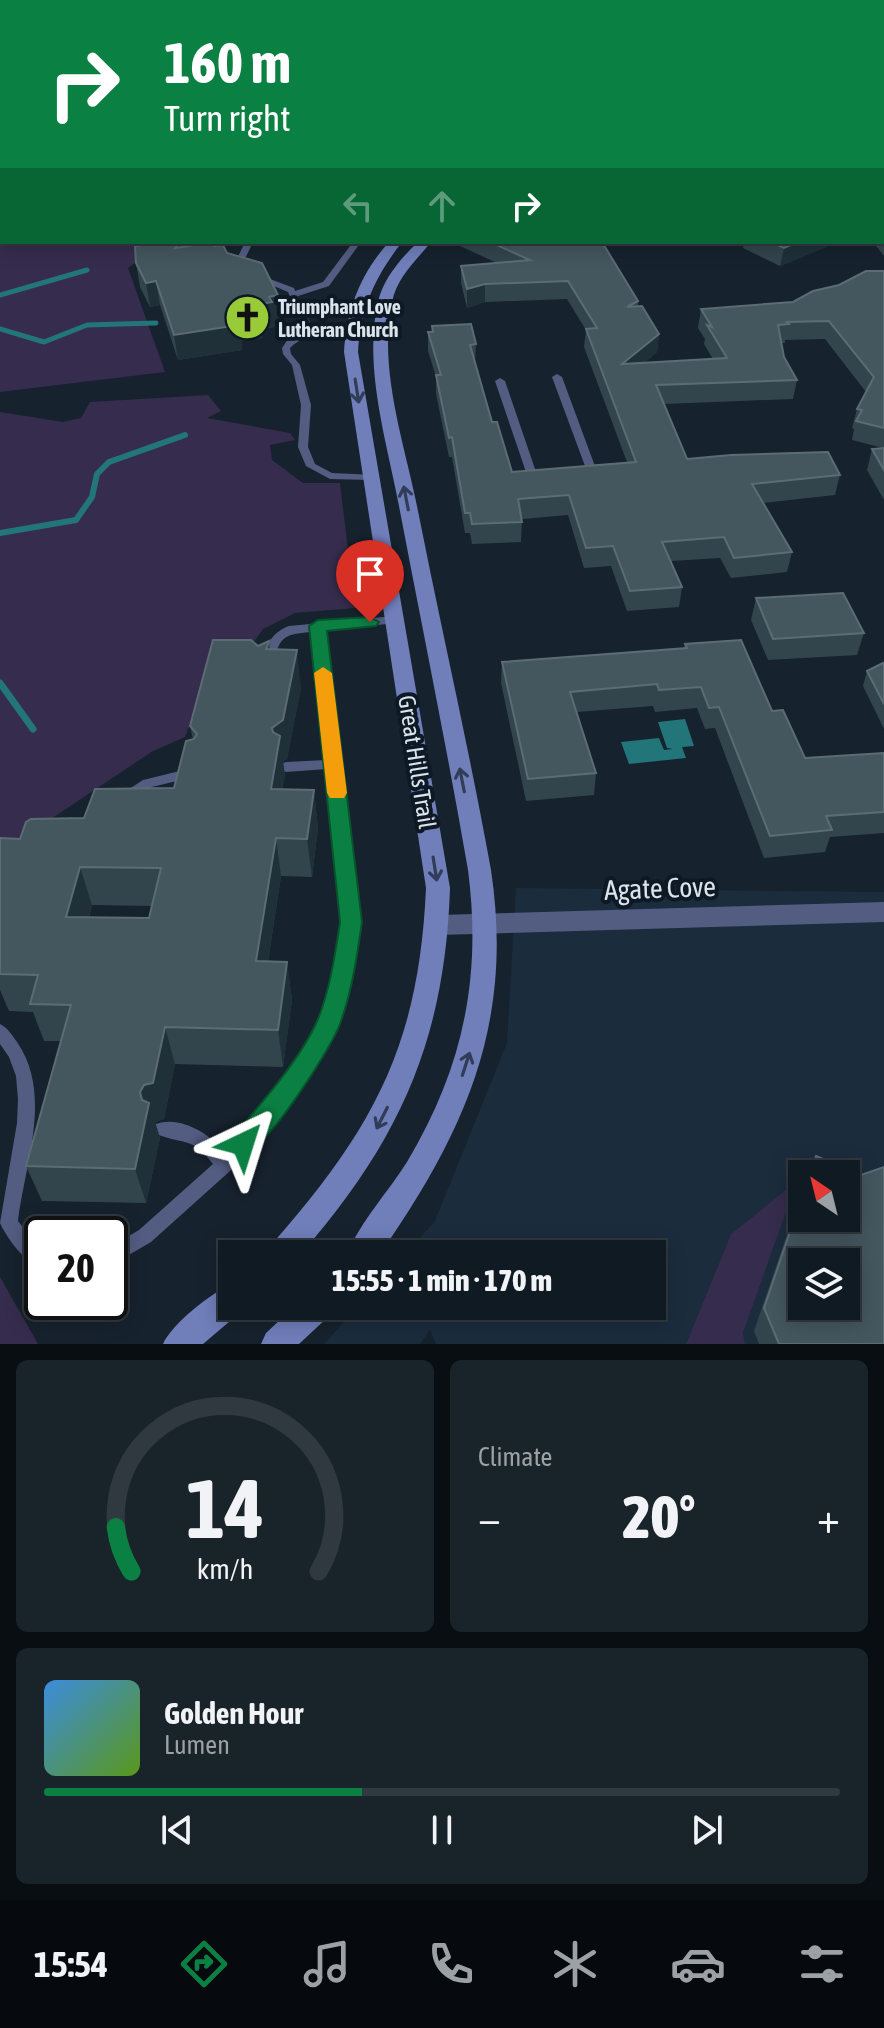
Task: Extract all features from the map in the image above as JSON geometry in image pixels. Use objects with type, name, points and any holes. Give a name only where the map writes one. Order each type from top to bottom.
[{"type":"street","name":"Great Hills Trail","points":[[295,1240],[322,1210],[367,1148],[395,1092],[417,1041],[432,984],[438,925],[438,888],[351,352],[357,303],[367,281],[395,244]]},
{"type":"street","name":"Great Hills Trail","points":[[372,1240],[439,1137],[469,1058],[485,981],[483,886],[388,408],[382,325],[385,300],[395,278],[423,244]]},
{"type":"street","name":"Agate Cove","points":[[438,925],[884,912]]},
{"type":"street","points":[[179,1344],[218,1311]]},
{"type":"street","points":[[277,1344],[302,1320]]},
{"type":"lane","points":[[248,244],[238,265],[247,273],[291,290],[308,329],[319,333]]},
{"type":"lane","points":[[294,294],[326,284],[356,244]]},
{"type":"lane","points":[[351,334],[319,333],[291,341],[286,348],[296,365],[306,405],[303,447],[311,466],[330,476],[371,477]]},
{"type":"lane","points":[[557,377],[591,469],[576,470]]},
{"type":"lane","points":[[500,381],[531,472],[561,471]]},
{"type":"lane","points":[[265,678],[271,646],[279,634],[318,626],[394,620]]},
{"type":"lane","points":[[128,1246],[145,1236],[224,1165],[280,1101],[328,1025],[345,967],[351,922],[318,626]]},
{"type":"lane","points":[[286,767],[334,764]]},
{"type":"lane","points":[[113,807],[148,783],[195,772]]},
{"type":"lane","points":[[0,1031],[25,1070],[29,1105],[12,1189],[9,1223],[24,1243]]},
{"type":"lane","points":[[162,1129],[187,1132],[209,1143],[224,1165]]},
{"type":"shaded area","points":[[0,244],[161,244],[128,268],[165,372],[0,392]]},
{"type":"shaded area","points":[[208,395],[221,411],[207,418],[290,433],[295,440],[270,445],[272,460],[303,483],[340,483],[355,608],[295,613],[263,629],[239,662],[212,667],[185,737],[153,751],[0,853],[0,412],[63,422],[81,418],[90,402]]},
{"type":"shaded area","points":[[685,719],[694,746],[682,747],[686,758],[629,764],[621,742],[659,738],[664,750],[673,749],[667,748],[658,722]]},
{"type":"shaded area","points":[[516,888],[884,892],[884,1344],[745,1344],[743,1333],[788,1205],[788,1232],[860,1232],[860,1160],[788,1160],[788,1188],[731,1234],[686,1344],[436,1344],[430,1330],[420,1344],[324,1344],[345,1320],[666,1320],[666,1240],[418,1240],[435,1221],[507,1043]]},
{"type":"shaded area","points":[[788,1188],[788,1206],[743,1333],[745,1344],[686,1344],[731,1234]]},
{"type":"shaded area","points":[[0,1277],[38,1344],[0,1344]]},
{"type":"building","points":[[179,244],[175,248],[223,245],[227,253],[262,263],[278,295],[269,297],[272,302],[256,305],[260,313],[236,317],[239,325],[174,335],[156,281],[146,283],[136,263],[135,246]]},
{"type":"building","points":[[494,244],[603,244],[638,301],[627,307],[642,306],[659,334],[622,364],[727,358],[701,309],[793,302],[866,271],[884,271],[884,428],[856,421],[862,410],[857,409],[874,377],[829,321],[778,325],[784,357],[797,380],[656,385],[687,459],[828,452],[840,475],[752,484],[792,552],[734,558],[724,537],[662,542],[682,587],[630,591],[613,546],[586,548],[569,495],[518,499],[522,522],[472,524],[470,513],[465,513],[452,437],[449,438],[436,375],[441,375],[428,332],[433,332],[432,326],[471,324],[476,344],[470,345],[492,422],[497,422],[512,472],[636,462],[586,329],[597,328],[568,281],[485,284],[467,289],[461,266],[530,260]]},
{"type":"building","points":[[884,448],[884,470],[872,449]]},
{"type":"building","points":[[843,593],[864,633],[773,639],[756,598]]},
{"type":"building","points":[[213,640],[251,640],[258,646],[269,641],[266,649],[297,650],[283,720],[272,728],[280,736],[271,789],[314,790],[307,839],[276,838],[256,961],[287,962],[278,1030],[165,1027],[153,1083],[144,1085],[140,1092],[142,1100],[149,1103],[135,1169],[26,1166],[71,1005],[30,1004],[38,975],[0,974],[0,838],[20,839],[26,822],[31,819],[84,818],[95,789],[174,788],[186,741],[194,739],[197,734],[190,726]],"holes":[[[80,867],[161,868],[149,918],[66,917]]]},
{"type":"building","points":[[741,640],[772,711],[783,710],[805,758],[884,753],[884,812],[826,816],[832,830],[770,836],[719,707],[709,708],[701,687],[659,690],[657,684],[570,692],[596,773],[528,779],[502,662],[687,648],[685,644]]},
{"type":"building","points":[[883,663],[884,666],[884,704],[867,671]]},
{"type":"building","points":[[884,1167],[884,1344],[779,1344],[764,1308],[790,1232],[860,1232],[860,1175]]},
{"type":"waterway","points":[[0,295],[87,270]]},
{"type":"waterway","points":[[0,329],[44,342],[87,325],[156,323]]},
{"type":"waterway","points":[[0,533],[76,520],[92,497],[97,474],[109,462],[185,435]]},
{"type":"waterway","points":[[0,683],[33,729]]},
{"type":"slow traffic","points":[[323,673],[337,793]]},
{"type":"place","name":"Triumphant Love Lutheran Church","points":[[247,317]]},
{"type":"route","points":[[243,1144],[280,1101],[328,1025],[345,967],[351,922],[318,626],[370,622]]}]
